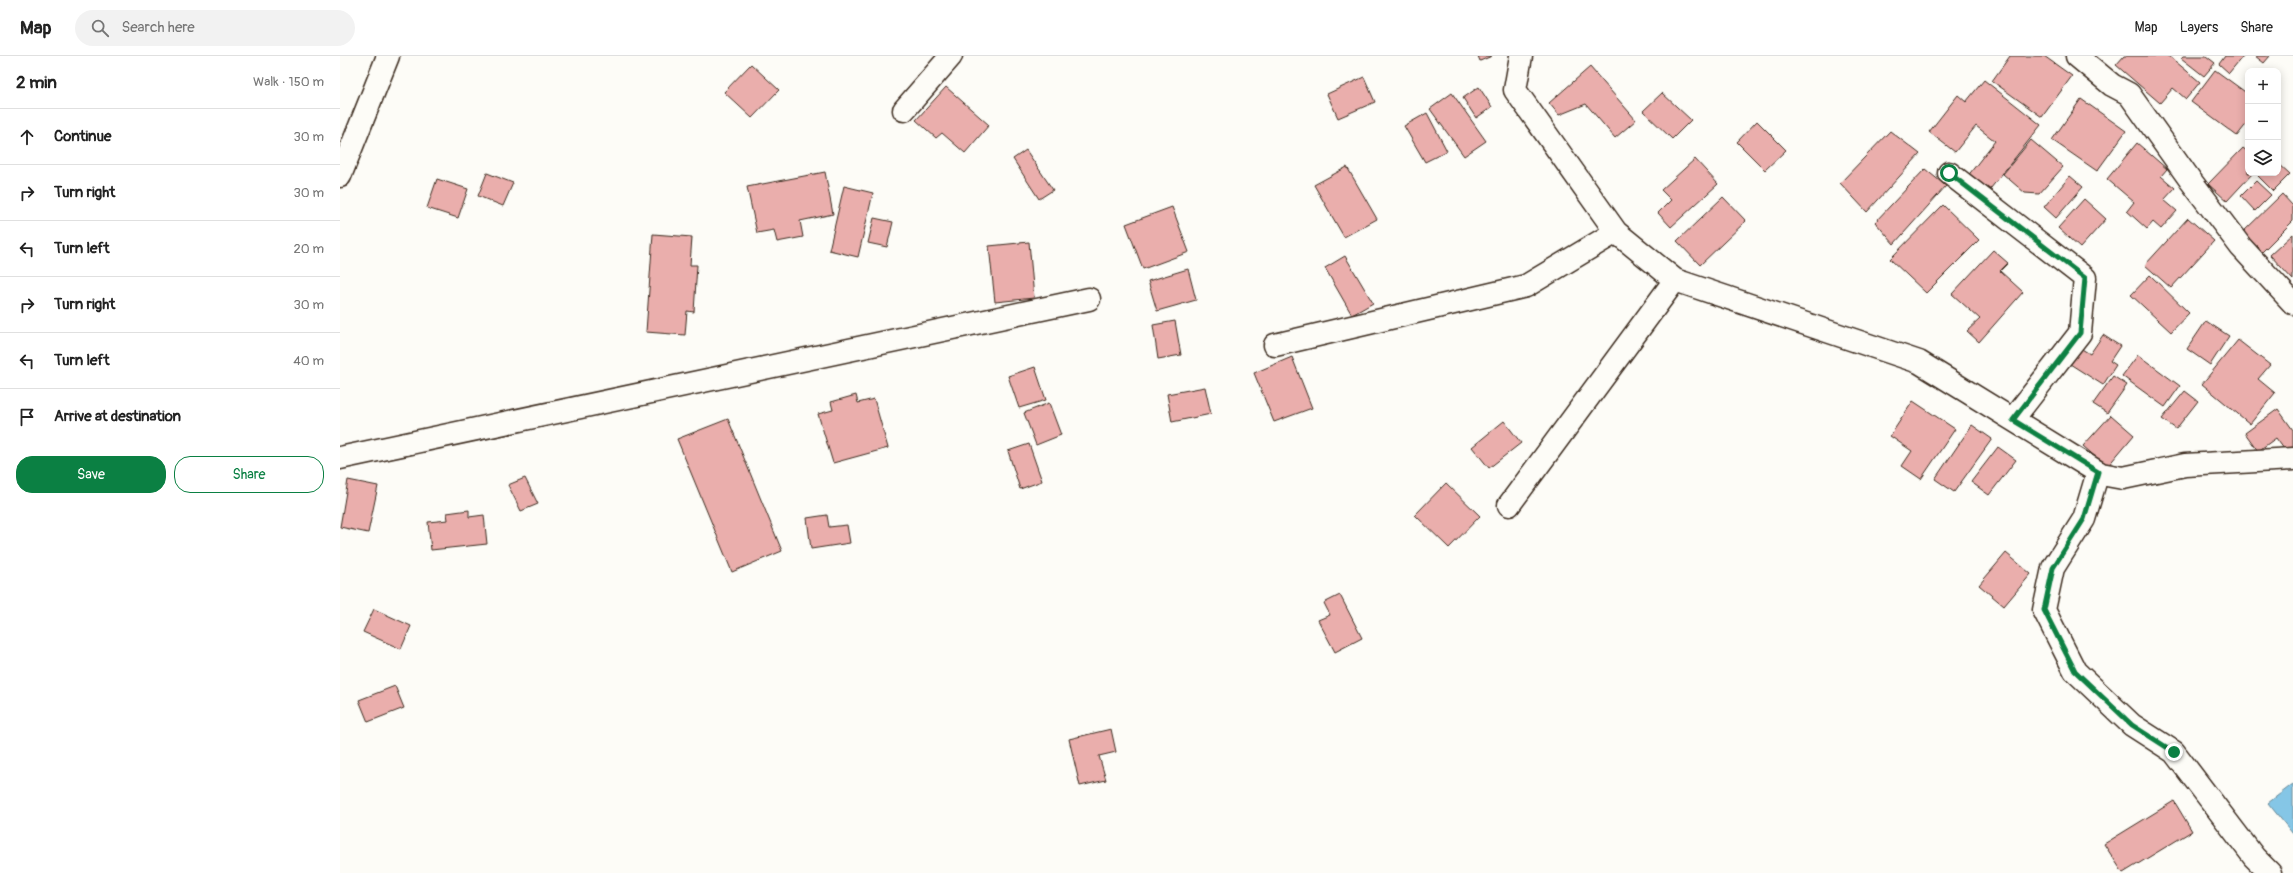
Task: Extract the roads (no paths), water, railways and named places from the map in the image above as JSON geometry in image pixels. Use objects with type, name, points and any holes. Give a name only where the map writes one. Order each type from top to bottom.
[{"type":"street","points":[[340,176],[388,56]]},
{"type":"street","points":[[904,110],[951,56]]},
{"type":"street","points":[[1521,56],[1515,90],[1616,232],[1675,280],[1919,362],[2098,472],[2123,478],[2185,464],[2293,459]]},
{"type":"street","points":[[2077,56],[2112,85],[2129,94],[2190,181],[2241,247],[2293,303]]},
{"type":"street","points":[[1949,173],[2085,278],[2080,333],[2013,420]]},
{"type":"street","points":[[1275,345],[1526,286],[1616,232]]},
{"type":"street","points":[[1509,506],[1675,280]]},
{"type":"street","points":[[340,458],[1089,299]]},
{"type":"street","points":[[2098,472],[2084,519],[2053,568],[2044,610],[2075,671],[2132,725],[2174,752],[2254,857],[2270,873]]},
{"type":"water","points":[[2293,784],[2293,834],[2268,803]]}]
